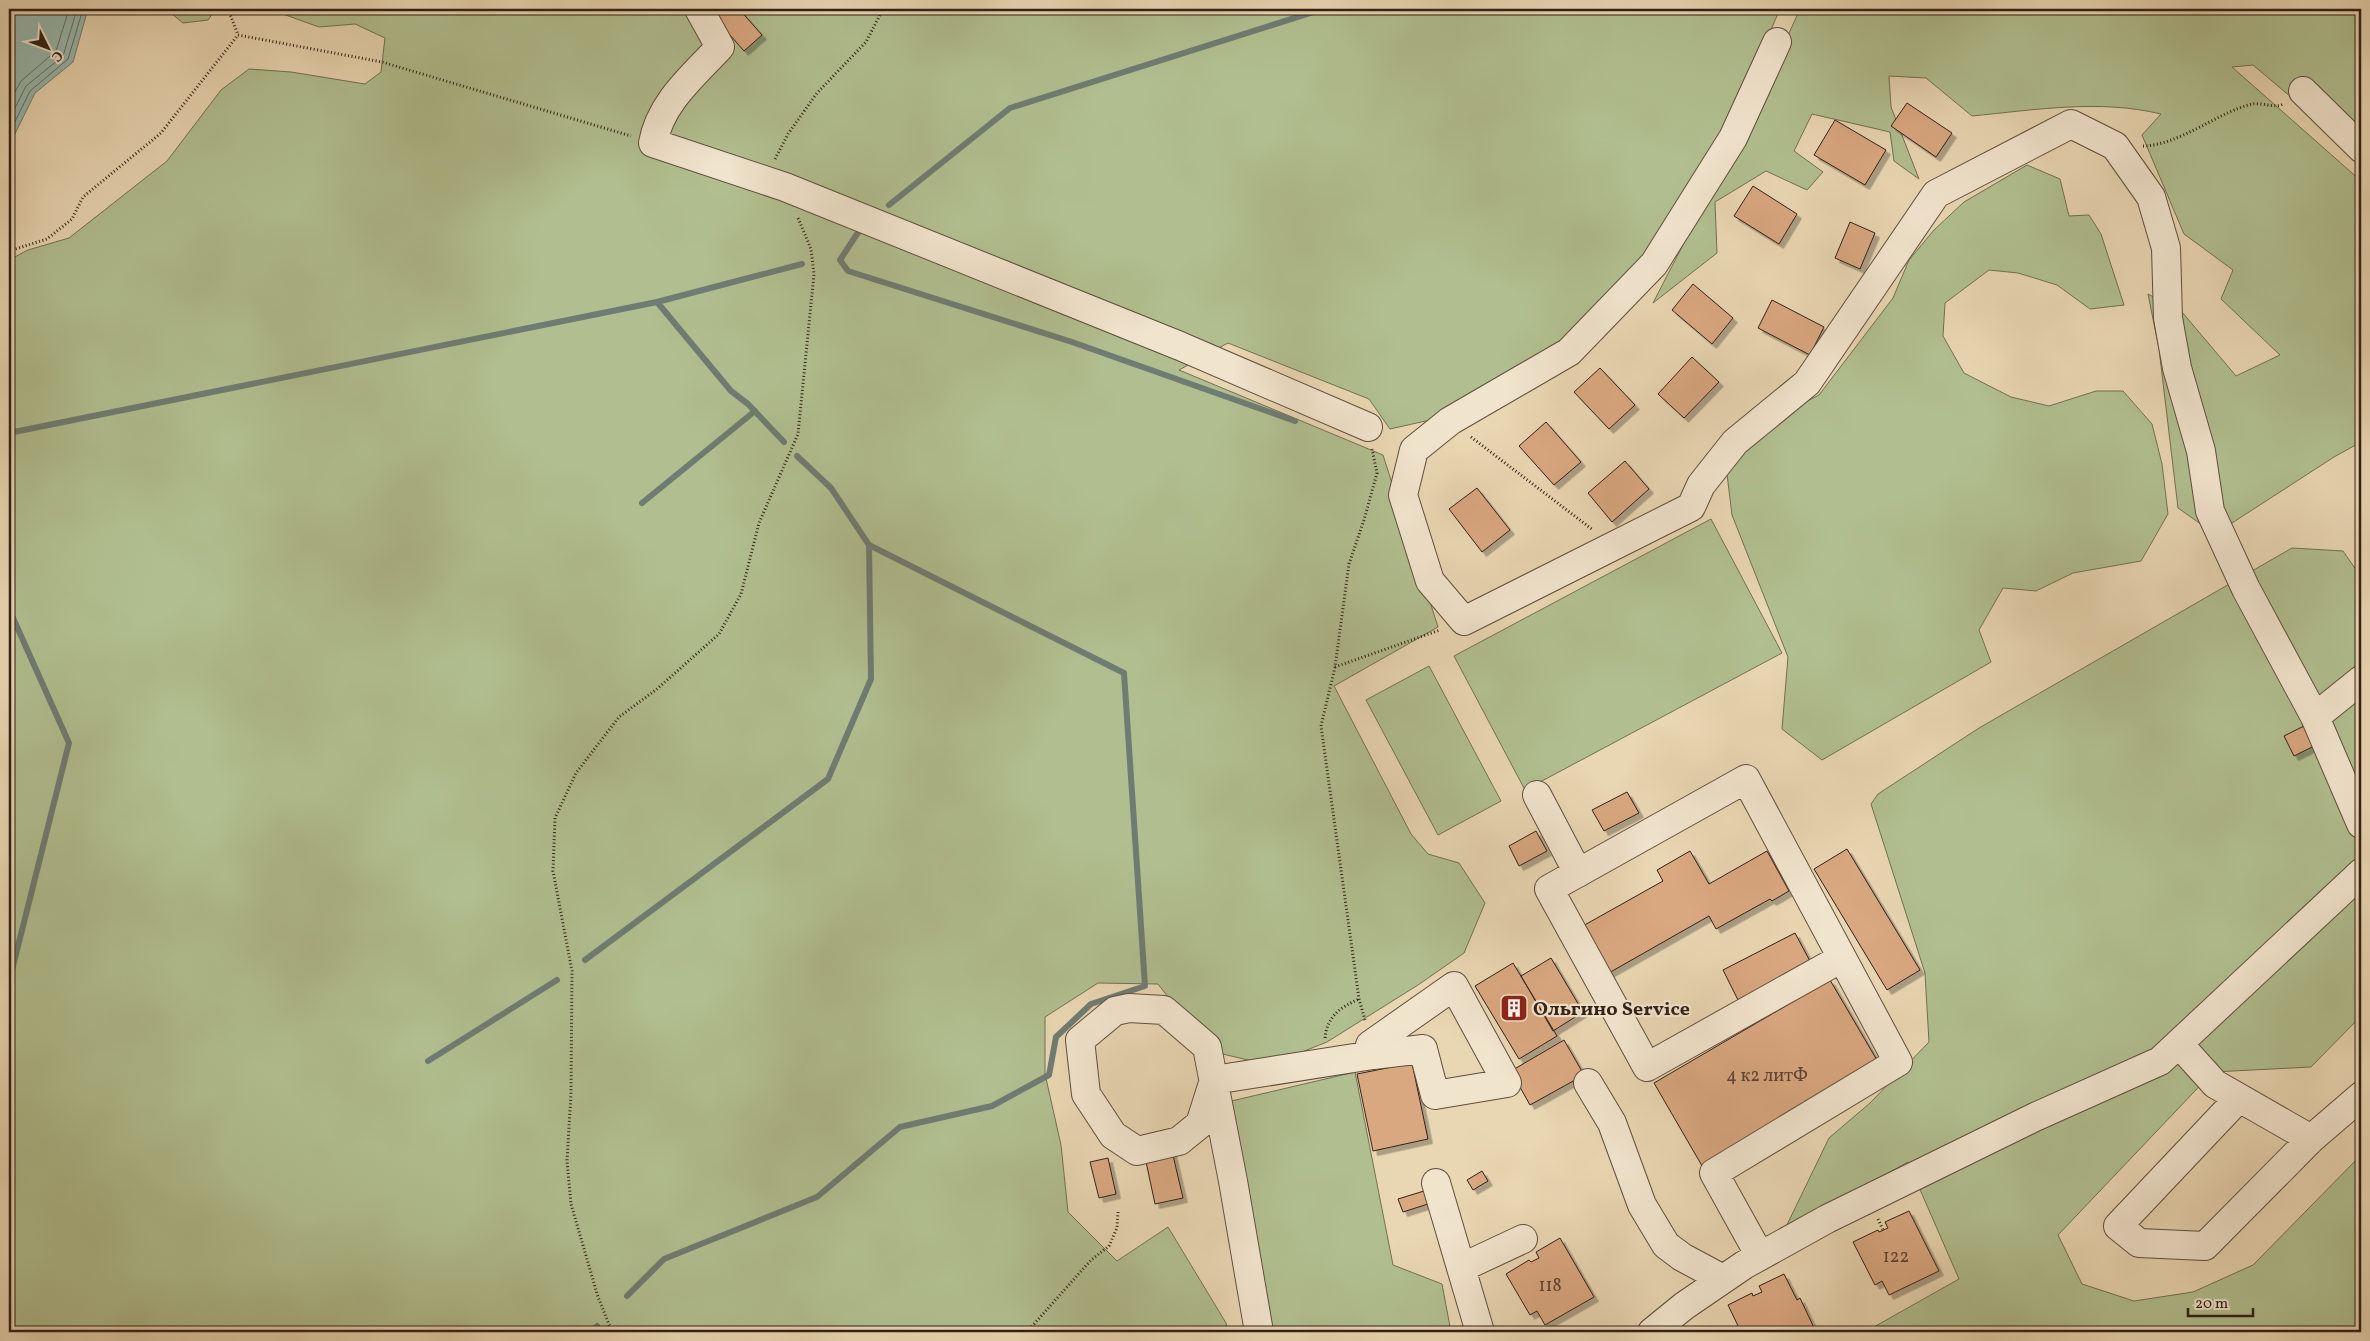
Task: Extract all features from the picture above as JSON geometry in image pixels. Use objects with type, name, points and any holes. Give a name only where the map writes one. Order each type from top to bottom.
[{"type":"lane","points":[[699,9],[720,47],[668,105],[656,125],[653,143],[775,184],[1171,343],[1368,426]]},
{"type":"lane","points":[[1776,42],[1733,138],[1654,264],[1569,352],[1450,421],[1414,450],[1404,495],[1430,581],[1464,621],[1691,507],[1701,485],[1735,442],[1807,382],[1936,194],[2071,124],[2115,146],[2150,197],[2166,248],[2168,318],[2177,368],[2201,451],[2210,511],[2246,589],[2315,717],[2361,824]]},
{"type":"lane","points":[[2303,91],[2361,148]]},
{"type":"lane","points":[[2315,717],[2361,680]]},
{"type":"lane","points":[[1760,1256],[1714,1173],[1898,1062],[1746,779],[1549,889],[1647,1067],[1842,958]]},
{"type":"lane","points":[[1536,795],[1578,873]]},
{"type":"lane","points":[[1652,1332],[1684,1306],[1760,1256],[1904,1180],[2035,1117],[2160,1061],[2361,873]]},
{"type":"lane","points":[[1214,1080],[1323,1063],[1370,1043],[1454,986],[1507,1083],[1435,1095],[1423,1049],[1370,1043]]},
{"type":"lane","points":[[1214,1080],[1200,1124],[1179,1141],[1136,1151],[1113,1135],[1086,1094],[1080,1040],[1115,1011],[1129,1008],[1164,1010],[1207,1048],[1214,1080],[1259,1332]]},
{"type":"lane","points":[[2179,1044],[2215,1084],[2311,1140]]},
{"type":"lane","points":[[1588,1083],[1612,1123],[1642,1205],[1666,1245],[1682,1257],[1723,1279]]},
{"type":"lane","points":[[2239,1098],[2118,1226],[2139,1243],[2205,1246],[2311,1140],[2361,1096]]},
{"type":"lane","points":[[1436,1183],[1480,1332]]},
{"type":"lane","points":[[1461,1268],[1523,1238]]},
{"type":"path","points":[[232,9],[230,14],[238,35]]},
{"type":"path","points":[[612,1332],[598,1297],[572,1204],[567,1161],[571,1094],[572,971],[552,871],[554,818],[576,773],[619,717],[656,690],[719,634],[741,594],[759,523],[798,434],[814,274],[811,249],[775,184],[788,134],[817,93],[866,42],[883,9]]},
{"type":"path","points":[[238,35],[382,62],[653,143]]},
{"type":"path","points":[[9,251],[47,239],[72,218],[83,197],[161,133],[238,35]]},
{"type":"path","points":[[2115,146],[2147,146],[2161,143],[2253,104],[2279,106],[2303,91]]},
{"type":"path","points":[[1450,421],[1614,546]]},
{"type":"path","points":[[1368,426],[1377,473],[1349,564],[1335,667],[1321,726],[1359,999],[1370,1043]]},
{"type":"path","points":[[1335,667],[1464,621]]},
{"type":"path","points":[[1323,1063],[1326,1027],[1339,1008],[1359,999]]},
{"type":"path","points":[[1027,1332],[1091,1260],[1109,1246],[1117,1228],[1118,1212]]},
{"type":"path","points":[[1879,1222],[1883,1230]]},
{"type":"green space","points":[[166,9],[216,9],[208,20],[183,23]]},
{"type":"green space","points":[[269,9],[1780,9],[1760,55],[1732,132],[1660,244],[1567,340],[1439,418],[1390,429],[1369,399],[1228,343],[1179,370],[1383,455],[1438,627],[1334,686],[1411,834],[1428,854],[1459,863],[1485,903],[1464,953],[1418,985],[1327,1042],[1269,1065],[1210,1051],[1158,984],[1098,983],[1045,1017],[1045,1074],[1061,1145],[1068,1212],[1117,1261],[1168,1227],[1226,1323],[1228,1332],[9,1332],[9,260],[28,250],[69,238],[167,161],[221,90],[249,69],[291,72],[365,84],[381,72],[385,38],[355,24],[319,27]]},
{"type":"green space","points":[[1800,9],[2361,9],[2361,156],[2253,65],[2232,67],[2361,181],[2361,442],[2334,457],[2215,534],[2178,508],[2159,349],[2148,294],[2182,312],[2236,376],[2280,355],[2221,299],[2233,270],[2184,234],[2142,135],[2161,114],[2114,107],[2091,106],[1972,116],[1926,78],[1889,76],[1891,107],[1919,179],[1894,161],[1890,132],[1812,114],[1794,151],[1823,172],[1807,190],[1766,171],[1715,202],[1717,253],[1653,303],[1763,90]]},
{"type":"green space","points":[[2027,165],[2060,179],[2069,216],[2089,215],[2101,234],[2124,305],[2090,309],[2057,285],[2018,273],[1989,270],[1945,303],[1943,336],[1964,373],[2011,397],[2049,406],[2096,391],[2123,391],[2152,424],[2162,464],[2168,514],[2141,561],[2073,573],[2036,591],[2003,588],[1979,630],[1991,662],[1822,760],[1782,729],[1788,657],[1732,515],[1727,474],[1771,420],[1819,395],[1893,298],[1909,260],[1934,230],[1964,202]]},
{"type":"green space","points":[[1711,519],[1782,653],[1525,790],[1454,656]]},
{"type":"green space","points":[[2292,548],[2343,551],[2361,577],[2361,621],[2357,631],[2361,641],[2361,1016],[2311,1067],[2213,1072],[2058,1235],[2082,1284],[2134,1301],[2193,1292],[2253,1265],[2361,1155],[2361,1332],[1865,1332],[1959,1279],[1908,1162],[1784,1231],[1829,1138],[1870,1103],[1929,1042],[1925,973],[1871,804],[1878,794],[1979,728]]},
{"type":"green space","points":[[1429,666],[1501,801],[1438,835],[1366,700]]},
{"type":"green space","points":[[1355,1072],[1393,1265],[1442,1284],[1451,1332],[1270,1332],[1223,1103]]},
{"type":"water","points":[[9,9],[88,9],[73,62],[35,93],[9,146]]},
{"type":"building","points":[[712,9],[739,9],[762,35],[744,51],[709,11]]},
{"type":"building","points":[[1907,103],[1952,133],[1936,157],[1891,126]]},
{"type":"building","points":[[1835,120],[1886,150],[1865,185],[1814,155]]},
{"type":"building","points":[[1753,186],[1797,214],[1779,244],[1734,216]]},
{"type":"building","points":[[1850,222],[1875,233],[1860,269],[1835,258]]},
{"type":"building","points":[[1693,284],[1733,318],[1712,344],[1672,310]]},
{"type":"building","points":[[1772,300],[1824,327],[1810,355],[1758,328]]},
{"type":"building","points":[[1692,357],[1719,382],[1684,418],[1658,394]]},
{"type":"building","points":[[1600,368],[1635,405],[1609,429],[1574,392]]},
{"type":"building","points":[[1546,422],[1581,462],[1554,485],[1519,446]]},
{"type":"building","points":[[1625,461],[1649,489],[1612,522],[1588,493]]},
{"type":"building","points":[[1477,488],[1510,530],[1482,552],[1449,509]]},
{"type":"building","points":[[2308,724],[2318,744],[2294,756],[2284,736]]},
{"type":"building","points":[[1627,792],[1639,813],[1604,831],[1592,810]]},
{"type":"building","points":[[1536,831],[1547,851],[1519,866],[1509,846]]},
{"type":"building","points":[[1847,849],[1920,970],[1887,990],[1814,869]]},
{"type":"building","points":[[1690,851],[1709,884],[1767,851],[1789,891],[1772,901],[1770,899],[1716,929],[1709,916],[1607,974],[1581,927],[1663,881],[1657,870]]},
{"type":"building","points":[[1795,933],[1811,963],[1738,1000],[1723,970]]},
{"type":"building","points":[[1551,958],[1583,1012],[1553,1031],[1521,976]]},
{"type":"building","name":"Ольгино Service","points":[[1513,963],[1557,1036],[1519,1059],[1475,986]]},
{"type":"building","points":[[1830,980],[1881,1067],[1705,1171],[1654,1083]]},
{"type":"building","points":[[1564,1040],[1584,1075],[1530,1105],[1511,1071]]},
{"type":"building","points":[[1412,1063],[1428,1139],[1373,1151],[1357,1074]]},
{"type":"building","points":[[1172,1151],[1183,1198],[1155,1204],[1145,1157]]},
{"type":"building","points":[[1108,1158],[1116,1194],[1099,1198],[1090,1162]]},
{"type":"building","points":[[1482,1171],[1488,1181],[1473,1190],[1467,1180]]},
{"type":"building","points":[[1424,1191],[1428,1204],[1403,1212],[1398,1199]]},
{"type":"building","points":[[1909,1211],[1939,1271],[1889,1295],[1882,1281],[1875,1285],[1853,1242],[1878,1230],[1879,1232],[1888,1228],[1885,1222]]},
{"type":"building","points":[[1560,1238],[1594,1297],[1545,1325],[1537,1311],[1530,1315],[1506,1274],[1529,1260],[1531,1262],[1539,1258],[1536,1252]]},
{"type":"building","points":[[1784,1274],[1797,1300],[1800,1298],[1816,1332],[1741,1332],[1728,1305],[1752,1293],[1753,1296],[1762,1292],[1759,1286]]},
{"type":"waterway","points":[[889,205],[1010,108],[1323,9]]},
{"type":"waterway","points":[[865,226],[857,234],[840,260],[848,271],[1072,342],[1295,421]]},
{"type":"waterway","points":[[657,302],[802,264]]},
{"type":"waterway","points":[[9,433],[657,302],[731,391],[748,404],[784,442]]},
{"type":"waterway","points":[[642,503],[755,411]]},
{"type":"waterway","points":[[627,1296],[664,1259],[817,1197],[900,1127],[992,1106],[1049,1075],[1056,1037],[1091,1004],[1145,986],[1124,673],[869,545],[831,488],[797,456]]},
{"type":"waterway","points":[[585,960],[828,779],[871,679],[869,545]]},
{"type":"waterway","points":[[9,609],[69,743],[9,982]]},
{"type":"waterway","points":[[428,1061],[557,980]]},
{"type":"waterway","points":[[590,1332],[597,1326]]},
{"type":"place","name":"Ольгино Service","points":[[1514,1008]]}]
